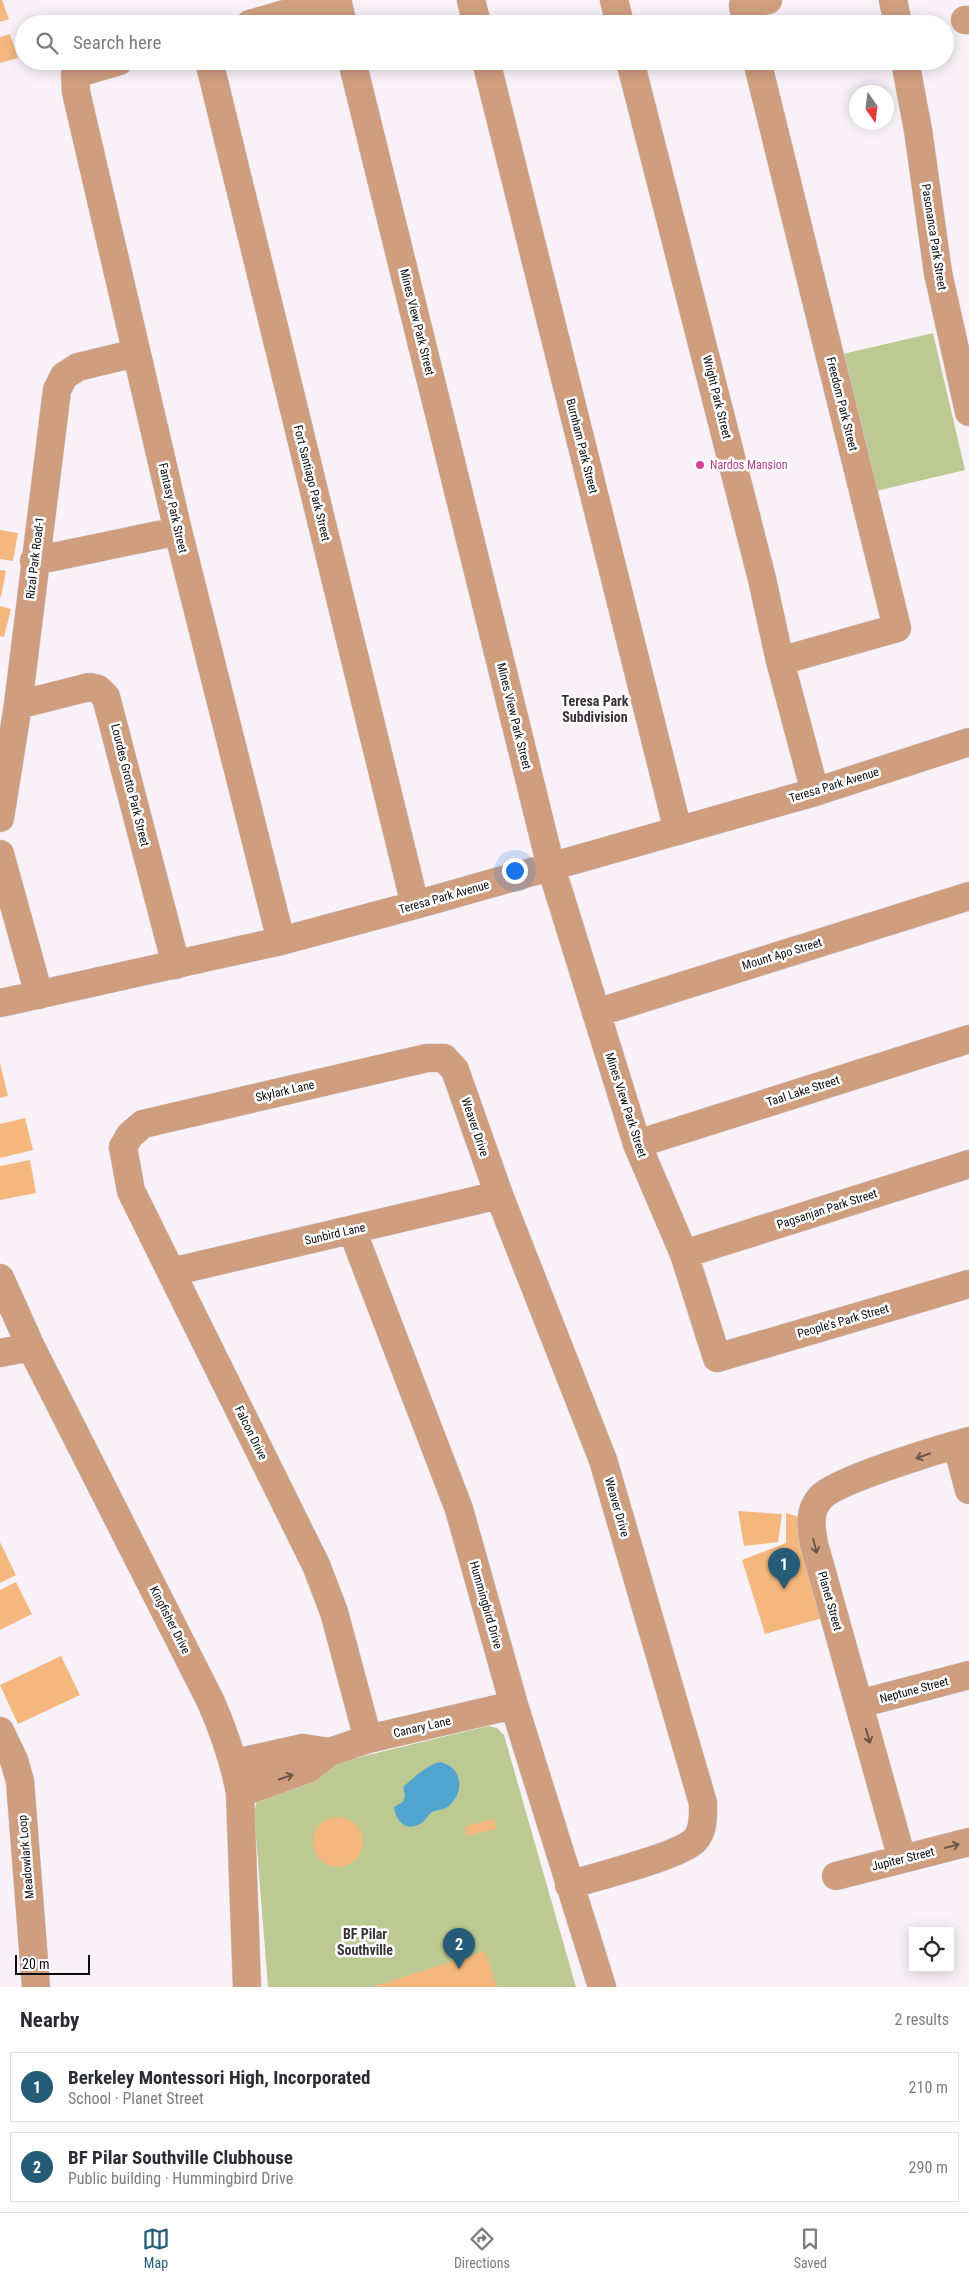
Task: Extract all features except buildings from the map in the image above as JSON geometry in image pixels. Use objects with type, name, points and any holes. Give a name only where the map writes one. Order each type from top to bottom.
[{"type":"street","points":[[281,15],[333,0]]},
{"type":"street","points":[[337,0],[341,15]]},
{"type":"street","points":[[471,0],[475,15]]},
{"type":"street","points":[[614,0],[618,15]]},
{"type":"street","points":[[745,15],[743,6],[768,0]]},
{"type":"street","points":[[893,0],[896,15]]},
{"type":"street","name":"Fantasy Park Street","points":[[89,70],[75,74],[76,92],[178,531],[281,941]]},
{"type":"street","name":"Fort Santiago Park Street","points":[[211,70],[415,905]]},
{"type":"street","name":"Mines View Park Street","points":[[354,70],[551,867],[637,1144],[684,1254],[717,1358]]},
{"type":"street","name":"Burnham Park Street","points":[[488,70],[678,831]]},
{"type":"street","name":"Wright Park Street","points":[[632,70],[753,542],[780,661],[815,792]]},
{"type":"street","name":"Freedom Park Street","points":[[759,70],[897,628],[780,661]]},
{"type":"street","name":"Pasonanca Park Street","points":[[907,70],[918,130],[938,273],[969,412]]},
{"type":"street","name":"Rizal Park Road-1","points":[[0,818],[18,705],[34,561],[57,390],[64,376],[78,367],[136,353]]},
{"type":"street","points":[[34,561],[178,531]]},
{"type":"street","name":"Lourdes Grotto Park Street","points":[[18,705],[89,687],[98,689],[106,698],[176,965]]},
{"type":"street","name":"Teresa Park Avenue","points":[[0,1004],[281,941],[415,905],[815,792],[969,742]]},
{"type":"street","points":[[0,854],[39,995]]},
{"type":"street","name":"Mount Apo Street","points":[[596,1012],[969,896]]},
{"type":"street","name":"Taal Lake Street","points":[[637,1144],[969,1039]]},
{"type":"street","name":"Skylark Lane","points":[[130,1135],[143,1124],[427,1058],[444,1058]]},
{"type":"street","name":"Weaver Drive","points":[[444,1058],[456,1070],[499,1195],[603,1460],[703,1803],[703,1823],[696,1839],[680,1851],[569,1885]]},
{"type":"street","name":"Falcon Drive","points":[[130,1135],[122,1147],[131,1191],[316,1565],[334,1612],[368,1740]]},
{"type":"street","name":"Pagsanjan Park Street","points":[[684,1254],[969,1164]]},
{"type":"street","name":"Sunbird Lane","points":[[171,1272],[499,1195]]},
{"type":"street","name":"Hummingbird Drive","points":[[352,1230],[459,1509],[514,1705],[602,1987]]},
{"type":"street","name":"Kingfisher Drive","points":[[0,1278],[9,1322],[31,1347],[211,1702],[235,1763],[240,1793],[247,1987]]},
{"type":"street","name":"People's Park Street","points":[[717,1358],[969,1284]]},
{"type":"street","points":[[0,1353],[31,1347]]},
{"type":"street","points":[[963,1443],[969,1490]]},
{"type":"street","name":"Planet Street","points":[[902,1859],[814,1544],[809,1519],[821,1497],[844,1482],[963,1443]]},
{"type":"street","name":"Neptune Street","points":[[859,1704],[969,1675]]},
{"type":"street","name":"Canary Lane","points":[[240,1793],[308,1769],[330,1752],[368,1740],[514,1705]]},
{"type":"street","name":"Meadowlark Loop","points":[[1,1735],[14,1760],[20,1781],[36,1987]]},
{"type":"street","name":"Canary Lane","points":[[235,1763],[303,1748],[330,1752]]},
{"type":"street","name":"Jupiter Street","points":[[836,1876],[969,1842]]},
{"type":"green space","points":[[933,333],[965,470],[876,491],[843,354]]},
{"type":"green space","points":[[488,1726],[497,1728],[504,1735],[576,1987],[268,1987],[254,1812],[258,1798],[323,1766]]},
{"type":"water","points":[[440,1762],[448,1765],[457,1774],[459,1781],[458,1794],[447,1808],[431,1813],[418,1825],[412,1827],[404,1825],[397,1818],[394,1807],[403,1802],[405,1795],[403,1787],[425,1769]]},
{"type":"place","name":"Nardos Mansion","points":[[700,465]]},
{"type":"place","name":"Berkeley Montessori High, Incorporated","points":[[784,1589]]},
{"type":"place","name":"BF Pilar Southville Clubhouse","points":[[459,1969]]},
{"type":"district","name":"Teresa Park Subdivision","points":[[595,710]]},
{"type":"district","name":"BF Pilar Southville","points":[[365,1942]]}]
